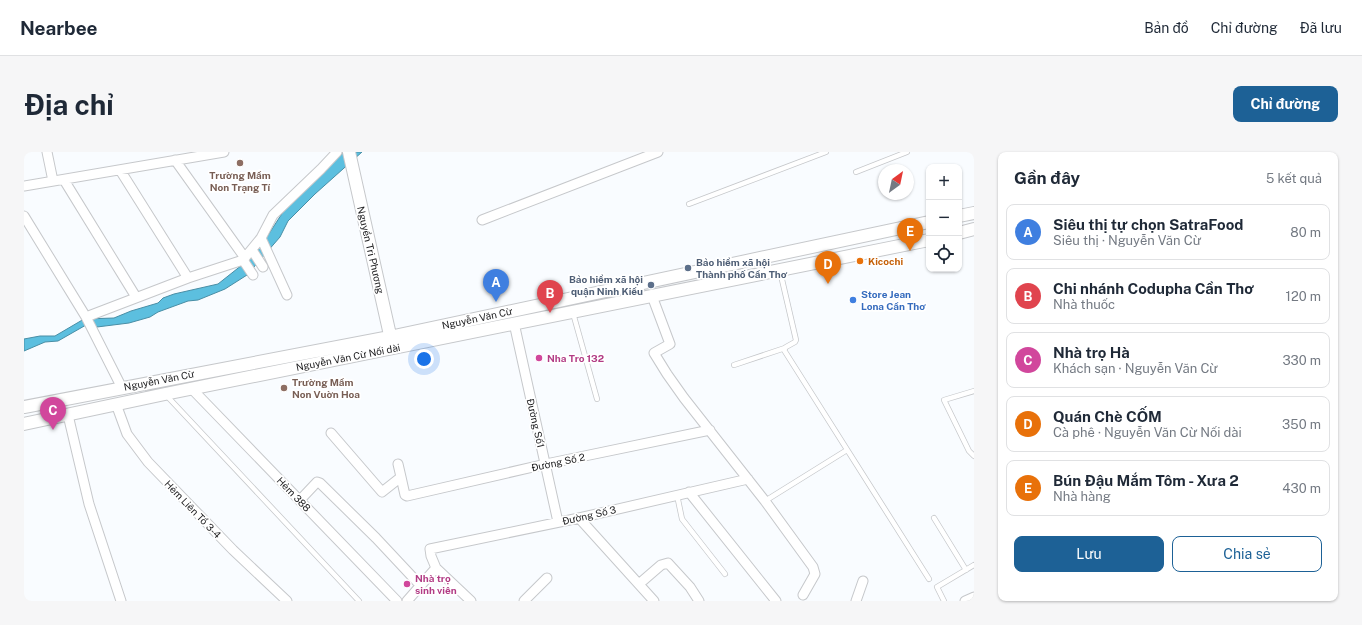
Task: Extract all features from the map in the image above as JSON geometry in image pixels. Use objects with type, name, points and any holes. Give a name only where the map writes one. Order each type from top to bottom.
[{"type":"main road","name":"Nguyển Tri Phương","points":[[349,152],[392,342]]},
{"type":"main road","points":[[962,215],[974,213]]},
{"type":"main road","name":"Nguyễn Văn Cừ","points":[[24,407],[122,388],[392,342],[926,223]]},
{"type":"main road","points":[[962,232],[974,229]]},
{"type":"main road","name":"Nguyễn Văn Cừ Nối dài","points":[[192,388],[392,342],[514,323],[572,312],[926,241]]},
{"type":"main road","points":[[776,255],[780,270]]},
{"type":"main road","name":"Nguyễn Văn Cừ","points":[[24,424],[192,388]]},
{"type":"street","points":[[47,152],[53,181]]},
{"type":"street","points":[[24,186],[224,152]]},
{"type":"street","points":[[87,317],[188,278],[244,260],[262,240],[273,215],[321,169],[336,152]]},
{"type":"street","points":[[482,220],[658,152]]},
{"type":"street","points":[[175,160],[244,260],[252,274]]},
{"type":"street","points":[[120,170],[188,278]]},
{"type":"street","points":[[64,180],[136,297]]},
{"type":"street","points":[[24,216],[87,317],[122,388]]},
{"type":"street","points":[[262,240],[288,295]]},
{"type":"street","points":[[253,251],[262,264]]},
{"type":"street","points":[[652,296],[670,344],[654,353],[684,398],[765,501],[815,570],[814,578],[803,595]]},
{"type":"street","name":"Đường Số1","points":[[514,323],[558,522]]},
{"type":"street","name":"Hẻm 388","points":[[192,388],[397,601]]},
{"type":"street","name":"Hẻm Liên Tổ 3-4","points":[[116,404],[127,434],[148,462],[233,550],[288,601]]},
{"type":"street","points":[[68,415],[89,504],[121,601]]},
{"type":"street","name":"Đường Số 2","points":[[401,477],[405,494],[407,496],[546,464],[710,430]]},
{"type":"street","points":[[331,433],[385,495],[401,477],[398,464]]},
{"type":"street","name":"Đường Số 3","points":[[436,568],[430,549],[579,518],[748,479]]},
{"type":"street","points":[[300,500],[317,482],[320,483],[376,538],[420,585]]},
{"type":"street","points":[[689,492],[776,601]]},
{"type":"street","points":[[579,518],[654,601]]},
{"type":"street","points":[[639,584],[662,564],[668,563],[690,587],[699,601]]},
{"type":"street","points":[[407,601],[436,568],[472,601]]},
{"type":"street","points":[[524,601],[547,578]]},
{"type":"street","points":[[856,601],[863,581]]},
{"type":"street","points":[[965,601],[974,597]]},
{"type":"lane","points":[[689,204],[826,152]]},
{"type":"lane","points":[[856,172],[907,152]]},
{"type":"lane","points":[[734,365],[784,348],[796,340],[780,270]]},
{"type":"lane","points":[[572,312],[597,399]]},
{"type":"lane","points":[[784,348],[929,579]]},
{"type":"lane","points":[[974,391],[944,400],[969,451],[974,456]]},
{"type":"lane","points":[[165,394],[359,601]]},
{"type":"lane","points":[[765,501],[847,450]]},
{"type":"lane","points":[[677,495],[682,519],[725,574]]},
{"type":"lane","points":[[934,518],[966,570]]},
{"type":"lane","points":[[944,601],[937,587],[974,565]]},
{"type":"water","points":[[344,152],[362,152],[315,194],[288,221],[280,237],[247,275],[225,289],[198,300],[188,301],[158,312],[150,317],[129,323],[97,327],[86,325],[58,341],[45,342],[24,351],[24,339],[40,336],[55,336],[84,319],[114,318],[158,303],[163,298],[174,294],[218,284],[252,257],[290,204]]},
{"type":"place","name":"Trường Mầm Non Trạng Tí","points":[[240,163]]},
{"type":"place","name":"Bún Đậu Mắm Tôm - Xưa 2","points":[[910,251]]},
{"type":"place","name":"Kicochi","points":[[860,261]]},
{"type":"place","name":"Bảo hiểm xã hội Thành phố Cần Thơ","points":[[688,268]]},
{"type":"place","name":"Quán Chè CỐM","points":[[828,284]]},
{"type":"place","name":"Bảo hiểm xã hội quận Ninh Kiều","points":[[651,285]]},
{"type":"place","name":"Store Jean Lona Cần Thơ","points":[[853,300]]},
{"type":"place","name":"Siêu thị tự chọn SatraFood","points":[[496,302]]},
{"type":"place","name":"Chi nhánh Codupha Cần Thơ","points":[[550,313]]},
{"type":"place","name":"Nha Tro 132","points":[[539,358]]},
{"type":"place","name":"Trường Mầm Non Vuờn Hoa","points":[[284,388]]},
{"type":"place","name":"Nhà trọ Hà","points":[[53,430]]},
{"type":"place","name":"Nhà trọ sinh viên","points":[[407,584]]}]
